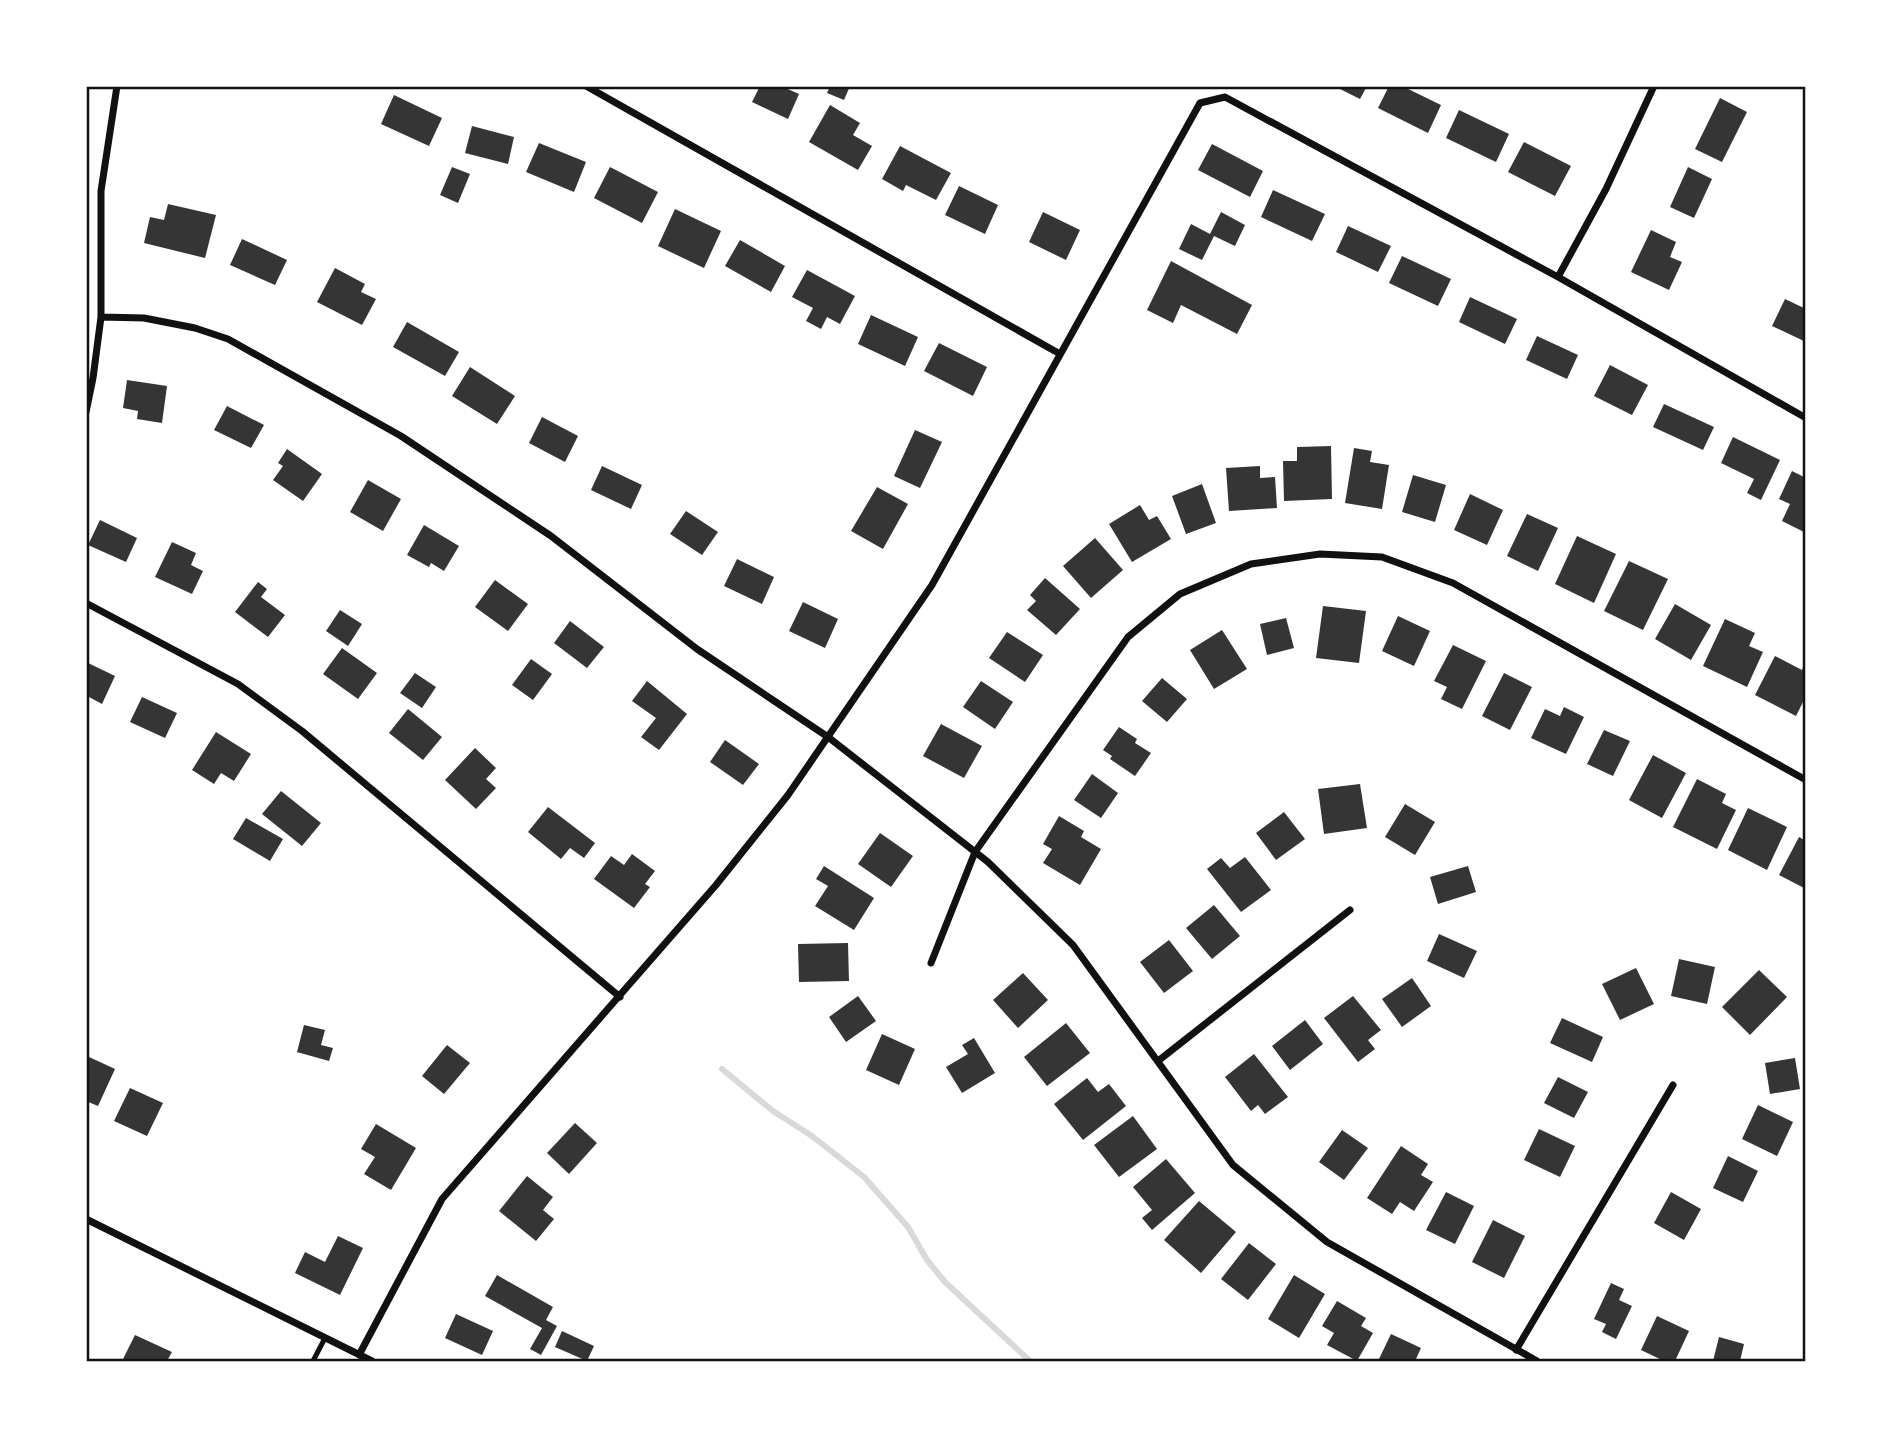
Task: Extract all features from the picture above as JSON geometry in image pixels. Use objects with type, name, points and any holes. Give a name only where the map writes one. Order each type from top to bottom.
[{"type":"street","points":[[86,412],[101,317],[101,191],[117,86]]},
{"type":"street","points":[[586,86],[1060,354]]},
{"type":"street","points":[[1558,277],[1606,190],[1654,86]]},
{"type":"street","points":[[359,1355],[442,1199],[620,997],[788,795],[932,585],[1200,103],[1225,97],[1558,277],[1806,418]]},
{"type":"street","points":[[101,317],[144,318],[195,328],[228,339],[401,436],[551,536],[697,649],[828,737],[975,852],[1073,945],[1233,1165],[1327,1242],[1537,1361]]},
{"type":"street","points":[[931,963],[975,852],[1128,637],[1180,594],[1251,564],[1320,554],[1382,557],[1453,583],[1806,780]]},
{"type":"street","points":[[86,603],[238,684],[281,716],[620,997]]},
{"type":"street","points":[[1158,1061],[1350,910]]},
{"type":"street","points":[[1516,1350],[1674,1085]]},
{"type":"street","points":[[86,1219],[372,1361]]},
{"type":"lane","points":[[313,1361],[325,1338]]},
{"type":"building","points":[[760,86],[781,86],[799,94],[788,119],[752,102]]},
{"type":"building","points":[[830,86],[850,86],[844,100],[827,93]]},
{"type":"building","points":[[1334,86],[1367,86],[1360,99]]},
{"type":"building","points":[[1389,86],[1402,86],[1441,105],[1428,133],[1378,108]]},
{"type":"building","points":[[394,95],[442,118],[429,146],[381,124]]},
{"type":"building","points":[[1720,98],[1747,112],[1722,162],[1695,149]]},
{"type":"building","points":[[830,105],[860,123],[853,135],[872,146],[858,170],[809,142]]},
{"type":"building","points":[[1459,110],[1509,134],[1496,162],[1446,138]]},
{"type":"building","points":[[472,126],[514,137],[508,164],[465,153]]},
{"type":"building","points":[[1524,142],[1571,166],[1555,196],[1508,172]]},
{"type":"building","points":[[539,143],[586,162],[574,192],[526,172]]},
{"type":"building","points":[[1212,144],[1263,171],[1250,197],[1198,170]]},
{"type":"building","points":[[900,146],[951,173],[936,200],[906,185],[903,191],[882,179]]},
{"type":"building","points":[[452,167],[470,174],[458,203],[440,195]]},
{"type":"building","points":[[610,167],[658,192],[642,223],[594,198]]},
{"type":"building","points":[[1688,167],[1712,179],[1694,218],[1670,207]]},
{"type":"building","points":[[959,186],[998,205],[985,234],[945,215]]},
{"type":"building","points":[[1273,190],[1325,214],[1312,241],[1261,217]]},
{"type":"building","points":[[168,204],[216,215],[205,258],[144,243],[150,217],[164,220]]},
{"type":"building","points":[[675,209],[721,231],[704,268],[658,246]]},
{"type":"building","points":[[1043,212],[1080,230],[1066,260],[1029,242]]},
{"type":"building","points":[[1221,212],[1245,225],[1235,246],[1214,236],[1202,260],[1179,249],[1191,224],[1210,234]]},
{"type":"building","points":[[1348,226],[1391,246],[1378,272],[1336,252]]},
{"type":"building","points":[[1651,230],[1676,242],[1670,257],[1682,262],[1669,290],[1631,272]]},
{"type":"building","points":[[242,239],[287,260],[275,285],[230,265]]},
{"type":"building","points":[[740,240],[785,266],[771,292],[725,266]]},
{"type":"building","points":[[1402,256],[1451,279],[1438,306],[1389,283]]},
{"type":"building","points":[[1171,261],[1252,305],[1237,334],[1181,305],[1173,323],[1147,310]]},
{"type":"building","points":[[335,268],[365,284],[361,292],[376,299],[362,325],[317,302]]},
{"type":"building","points":[[807,270],[855,296],[840,324],[827,317],[821,329],[806,321],[813,308],[792,297]]},
{"type":"building","points":[[1470,297],[1517,319],[1505,344],[1459,322]]},
{"type":"building","points":[[1785,299],[1806,309],[1806,342],[1772,326]]},
{"type":"building","points":[[871,315],[918,337],[905,366],[858,344]]},
{"type":"building","points":[[407,322],[459,352],[445,376],[393,347]]},
{"type":"building","points":[[1537,336],[1578,355],[1567,379],[1526,360]]},
{"type":"building","points":[[939,343],[987,367],[973,396],[924,371]]},
{"type":"building","points":[[1610,365],[1648,385],[1632,415],[1594,396]]},
{"type":"building","points":[[470,367],[515,396],[497,424],[452,396]]},
{"type":"building","points":[[127,380],[167,386],[162,423],[137,419],[138,411],[123,408]]},
{"type":"building","points":[[1664,404],[1714,427],[1703,450],[1653,427]]},
{"type":"building","points":[[227,406],[264,425],[251,448],[214,430]]},
{"type":"building","points":[[542,417],[578,436],[565,462],[529,443]]},
{"type":"building","points":[[915,430],[942,442],[920,488],[894,476]]},
{"type":"building","points":[[1733,437],[1780,460],[1761,500],[1747,493],[1754,479],[1721,463]]},
{"type":"building","points":[[1331,446],[1332,499],[1284,501],[1283,461],[1297,461],[1297,447]]},
{"type":"building","points":[[1354,448],[1372,451],[1370,462],[1389,465],[1382,509],[1345,503]]},
{"type":"building","points":[[287,449],[322,474],[303,501],[273,480],[283,466],[278,463]]},
{"type":"building","points":[[602,466],[642,485],[631,509],[591,490]]},
{"type":"building","points":[[1260,466],[1260,478],[1275,477],[1277,508],[1229,511],[1226,468]]},
{"type":"building","points":[[1792,471],[1806,478],[1806,533],[1782,521],[1790,504],[1779,499]]},
{"type":"building","points":[[1413,475],[1446,485],[1435,522],[1402,512]]},
{"type":"building","points":[[368,480],[401,499],[383,531],[350,512]]},
{"type":"building","points":[[1202,484],[1216,523],[1186,534],[1172,496]]},
{"type":"building","points":[[877,487],[908,504],[883,549],[851,531]]},
{"type":"building","points":[[1470,494],[1503,510],[1487,545],[1454,530]]},
{"type":"building","points":[[1140,505],[1149,520],[1157,516],[1171,539],[1132,562],[1109,524]]},
{"type":"building","points":[[686,511],[718,532],[702,555],[670,534]]},
{"type":"building","points":[[1527,514],[1558,528],[1538,571],[1507,556]]},
{"type":"building","points":[[100,520],[137,538],[126,562],[88,545]]},
{"type":"building","points":[[424,525],[459,546],[444,571],[431,563],[429,567],[407,555]]},
{"type":"building","points":[[1577,536],[1616,554],[1594,603],[1555,584]]},
{"type":"building","points":[[1095,538],[1123,570],[1091,598],[1063,566]]},
{"type":"building","points":[[172,542],[196,553],[191,565],[203,571],[192,594],[155,577]]},
{"type":"building","points":[[737,559],[774,577],[762,604],[724,586]]},
{"type":"building","points":[[1629,561],[1668,579],[1643,630],[1604,611]]},
{"type":"building","points":[[1045,578],[1080,609],[1056,635],[1027,610],[1036,601],[1030,595]]},
{"type":"building","points":[[495,580],[528,604],[508,631],[475,607]]},
{"type":"building","points":[[258,582],[267,589],[261,597],[285,615],[268,637],[235,612]]},
{"type":"building","points":[[803,602],[838,619],[825,648],[789,631]]},
{"type":"building","points":[[1675,604],[1711,625],[1691,660],[1655,639]]},
{"type":"building","points":[[1323,606],[1366,611],[1359,663],[1316,658]]},
{"type":"building","points":[[340,610],[362,624],[348,646],[326,631]]},
{"type":"building","points":[[1398,616],[1430,631],[1414,666],[1382,651]]},
{"type":"building","points":[[1286,618],[1294,648],[1267,655],[1260,624]]},
{"type":"building","points":[[1725,619],[1755,633],[1749,646],[1763,652],[1747,687],[1703,666]]},
{"type":"building","points":[[570,621],[604,647],[587,668],[554,643]]},
{"type":"building","points":[[1222,630],[1247,669],[1214,689],[1190,650]]},
{"type":"building","points":[[1007,632],[1043,655],[1025,682],[989,658]]},
{"type":"building","points":[[1453,645],[1486,661],[1462,709],[1441,699],[1447,687],[1434,681]]},
{"type":"building","points":[[342,648],[377,673],[358,699],[323,674]]},
{"type":"building","points":[[1775,656],[1802,670],[1806,660],[1806,696],[1796,716],[1755,695]]},
{"type":"building","points":[[531,659],[552,674],[533,700],[512,685]]},
{"type":"building","points":[[86,662],[115,676],[102,704],[89,697],[86,704]]},
{"type":"building","points":[[415,673],[436,687],[422,708],[400,693]]},
{"type":"building","points":[[1504,673],[1532,687],[1510,730],[1482,716]]},
{"type":"building","points":[[1162,678],[1187,699],[1167,722],[1142,701]]},
{"type":"building","points":[[647,681],[687,714],[659,750],[641,737],[656,718],[632,701]]},
{"type":"building","points":[[981,681],[1013,702],[995,729],[963,707]]},
{"type":"building","points":[[142,697],[177,713],[165,738],[130,722]]},
{"type":"building","points":[[1564,707],[1584,717],[1566,754],[1531,738],[1545,709],[1560,716]]},
{"type":"building","points":[[408,709],[442,737],[423,760],[389,733]]},
{"type":"building","points":[[941,724],[982,746],[964,778],[923,756]]},
{"type":"building","points":[[1119,727],[1137,739],[1135,743],[1151,753],[1135,776],[1110,759],[1112,756],[1103,750]]},
{"type":"building","points":[[1604,730],[1630,741],[1613,776],[1587,764]]},
{"type":"building","points":[[216,732],[251,754],[234,781],[221,773],[214,784],[192,770]]},
{"type":"building","points":[[725,740],[759,764],[743,785],[710,762]]},
{"type":"building","points":[[475,748],[496,768],[486,779],[496,788],[476,809],[445,780]]},
{"type":"building","points":[[1653,755],[1686,773],[1662,818],[1629,800]]},
{"type":"building","points":[[1092,774],[1118,793],[1101,818],[1074,800]]},
{"type":"building","points":[[1697,779],[1726,794],[1722,803],[1736,810],[1717,849],[1673,827]]},
{"type":"building","points":[[1360,784],[1367,828],[1324,834],[1318,789]]},
{"type":"building","points":[[281,791],[321,823],[302,846],[262,814]]},
{"type":"building","points":[[1405,804],[1435,822],[1415,855],[1385,837]]},
{"type":"building","points":[[548,807],[595,843],[584,858],[570,848],[561,859],[528,832]]},
{"type":"building","points":[[1748,808],[1787,827],[1767,870],[1728,850]]},
{"type":"building","points":[[1284,812],[1305,839],[1276,860],[1256,833]]},
{"type":"building","points":[[1059,816],[1084,831],[1081,837],[1101,849],[1080,885],[1043,863],[1052,849],[1043,844]]},
{"type":"building","points":[[246,818],[283,839],[270,861],[233,839]]},
{"type":"building","points":[[880,833],[913,856],[891,887],[858,864]]},
{"type":"building","points":[[1799,837],[1806,841],[1806,889],[1779,875]]},
{"type":"building","points":[[632,854],[655,871],[645,884],[650,887],[634,908],[594,879],[611,856],[624,865]]},
{"type":"building","points":[[1245,857],[1271,890],[1241,912],[1207,869],[1221,858],[1230,868]]},
{"type":"building","points":[[824,866],[874,898],[854,930],[815,906],[828,886],[816,879]]},
{"type":"building","points":[[1468,866],[1476,892],[1438,904],[1430,877]]},
{"type":"building","points":[[1214,905],[1240,936],[1212,959],[1186,928]]},
{"type":"building","points":[[1439,934],[1477,951],[1464,978],[1427,961]]},
{"type":"building","points":[[1169,940],[1193,971],[1164,993],[1140,962]]},
{"type":"building","points":[[848,943],[849,981],[799,982],[798,944]]},
{"type":"building","points":[[1679,959],[1715,967],[1707,1004],[1671,996]]},
{"type":"building","points":[[1636,968],[1654,1004],[1620,1020],[1602,984]]},
{"type":"building","points":[[1759,970],[1787,997],[1750,1035],[1722,1007]]},
{"type":"building","points":[[1023,973],[1048,1000],[1018,1028],[993,1000]]},
{"type":"building","points":[[1412,978],[1431,1006],[1402,1027],[1382,999]]},
{"type":"building","points":[[858,996],[876,1021],[846,1042],[829,1017]]},
{"type":"building","points":[[1353,996],[1381,1030],[1368,1040],[1375,1049],[1358,1062],[1324,1018]]},
{"type":"building","points":[[1562,1018],[1603,1037],[1592,1062],[1550,1043]]},
{"type":"building","points":[[1305,1020],[1323,1044],[1290,1070],[1272,1046]]},
{"type":"building","points":[[1066,1023],[1090,1053],[1047,1086],[1024,1057]]},
{"type":"building","points":[[304,1025],[325,1030],[321,1045],[333,1048],[329,1061],[297,1052]]},
{"type":"building","points":[[882,1034],[915,1049],[899,1085],[866,1070]]},
{"type":"building","points":[[974,1038],[995,1073],[962,1093],[946,1067],[968,1054],[962,1045]]},
{"type":"building","points":[[447,1045],[470,1063],[444,1094],[422,1076]]},
{"type":"building","points":[[1254,1054],[1288,1097],[1265,1114],[1258,1105],[1251,1111],[1225,1077]]},
{"type":"building","points":[[87,1056],[115,1069],[98,1106],[86,1101]]},
{"type":"building","points":[[1795,1058],[1800,1089],[1770,1094],[1765,1063]]},
{"type":"building","points":[[1558,1077],[1588,1092],[1574,1118],[1544,1103]]},
{"type":"building","points":[[1087,1078],[1098,1092],[1109,1084],[1126,1106],[1083,1140],[1054,1104]]},
{"type":"building","points":[[130,1088],[163,1103],[147,1136],[114,1121]]},
{"type":"building","points":[[1758,1105],[1793,1122],[1777,1156],[1742,1139]]},
{"type":"building","points":[[1133,1116],[1157,1149],[1119,1177],[1094,1145]]},
{"type":"building","points":[[575,1123],[597,1143],[569,1174],[547,1153]]},
{"type":"building","points":[[376,1124],[416,1148],[391,1190],[364,1174],[375,1157],[361,1149]]},
{"type":"building","points":[[1539,1129],[1575,1146],[1560,1177],[1524,1160]]},
{"type":"building","points":[[1342,1130],[1368,1148],[1344,1180],[1319,1162]]},
{"type":"building","points":[[1401,1146],[1428,1164],[1421,1175],[1433,1182],[1414,1211],[1400,1202],[1392,1214],[1367,1198]]},
{"type":"building","points":[[1728,1156],[1758,1171],[1743,1202],[1713,1188]]},
{"type":"building","points":[[1166,1159],[1195,1193],[1152,1230],[1142,1218],[1152,1210],[1133,1187]]},
{"type":"building","points":[[527,1176],[553,1197],[543,1210],[554,1219],[536,1241],[499,1211]]},
{"type":"building","points":[[1446,1192],[1474,1206],[1455,1244],[1426,1230]]},
{"type":"building","points":[[1671,1192],[1701,1209],[1684,1240],[1654,1223]]},
{"type":"building","points":[[1199,1201],[1236,1232],[1201,1273],[1164,1240]]},
{"type":"building","points":[[1493,1220],[1525,1236],[1504,1278],[1472,1262]]},
{"type":"building","points":[[338,1236],[363,1248],[340,1295],[295,1273],[305,1252],[325,1262]]},
{"type":"building","points":[[1249,1243],[1276,1264],[1248,1300],[1221,1279]]},
{"type":"building","points":[[497,1275],[553,1307],[546,1320],[557,1326],[541,1355],[530,1349],[542,1328],[485,1296]]},
{"type":"building","points":[[1294,1275],[1325,1294],[1299,1338],[1268,1319]]},
{"type":"building","points":[[1611,1283],[1624,1289],[1619,1300],[1632,1306],[1616,1339],[1602,1332],[1606,1324],[1594,1319]]},
{"type":"building","points":[[1337,1301],[1366,1318],[1361,1326],[1373,1333],[1357,1361],[1327,1345],[1334,1333],[1322,1326]]},
{"type":"building","points":[[456,1314],[493,1331],[482,1355],[445,1338]]},
{"type":"building","points":[[1657,1316],[1689,1331],[1675,1361],[1664,1361],[1641,1350]]},
{"type":"building","points":[[562,1331],[594,1346],[587,1361],[555,1347]]},
{"type":"building","points":[[1391,1334],[1421,1348],[1415,1361],[1378,1361]]},
{"type":"building","points":[[135,1335],[172,1352],[167,1361],[122,1361]]},
{"type":"building","points":[[1719,1337],[1744,1344],[1740,1361],[1713,1361]]},
{"type":"waterway","points":[[722,1069],[773,1111],[812,1136],[864,1177],[908,1227],[927,1260],[945,1282],[1030,1361]]}]
